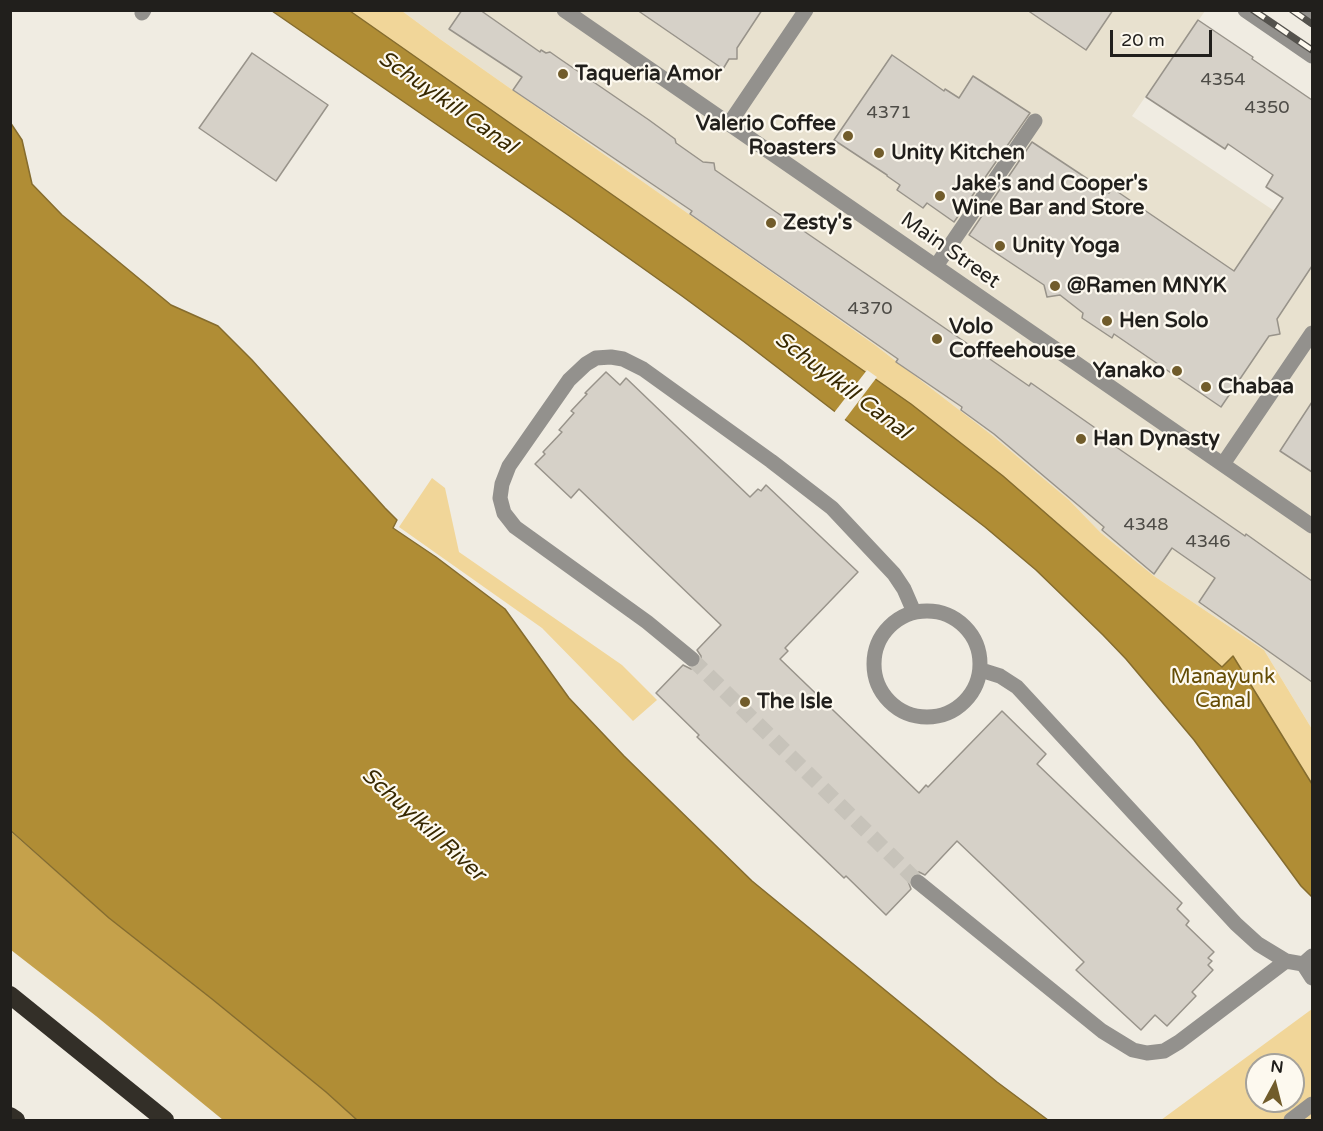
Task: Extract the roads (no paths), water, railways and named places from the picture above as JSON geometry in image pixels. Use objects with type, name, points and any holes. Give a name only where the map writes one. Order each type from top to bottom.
[{"type":"highway","points":[[10,995],[165,1120]]},
{"type":"highway","points":[[10,1116],[16,1120]]},
{"type":"street","name":"Main Street","points":[[564,10],[1312,526]]},
{"type":"street","points":[[729,124],[806,10]]},
{"type":"street","points":[[1245,10],[1312,56]]},
{"type":"street","points":[[1300,10],[1312,19]]},
{"type":"street","points":[[936,266],[1035,121]]},
{"type":"street","points":[[1223,464],[1312,333]]},
{"type":"street","points":[[692,659],[647,622],[515,527],[504,513],[500,498],[509,465],[569,380],[596,358],[623,359],[643,369],[832,508],[894,573],[904,588],[914,612]]},
{"type":"street","points":[[932,610],[948,614],[963,623],[974,637],[980,653],[981,670],[976,687],[965,702],[951,712],[924,717],[899,709],[885,697],[876,682],[873,664],[876,646],[885,631],[897,619],[914,612],[932,610]]},
{"type":"street","points":[[981,670],[1000,676],[1017,687],[1236,924],[1258,944],[1286,961],[1308,960],[1312,978]]},
{"type":"street","points":[[918,882],[1102,1031],[1133,1050],[1147,1053],[1164,1051],[1286,961]]},
{"type":"street","points":[[1291,1120],[1312,1104]]},
{"type":"water","name":"Manayunk Canal","points":[[272,11],[350,11],[911,404],[1003,476],[1222,667],[1233,656],[1312,784],[1312,897],[1301,886],[1194,740],[1126,659],[1036,570],[985,527],[682,296]]},
{"type":"water","name":"Schuylkill River","points":[[10,122],[22,140],[32,184],[62,215],[171,305],[218,326],[252,360],[397,520],[393,528],[505,609],[569,698],[624,756],[752,881],[997,1082],[1048,1120],[357,1120],[212,999],[109,918],[11,831]]},
{"type":"tunnel","points":[[692,659],[918,882]]},
{"type":"railway","points":[[1253,10],[1312,50]]},
{"type":"railway","points":[[1292,10],[1312,24]]},
{"type":"place","name":"Taqueria Amor","points":[[563,74]]},
{"type":"place","name":"Valerio Coffee Roasters","points":[[848,136]]},
{"type":"place","name":"Unity Kitchen","points":[[879,153]]},
{"type":"place","name":"Jake's and Cooper's Wine Bar and Store","points":[[940,196]]},
{"type":"place","name":"Zesty's","points":[[771,223]]},
{"type":"place","name":"Unity Yoga","points":[[1000,246]]},
{"type":"place","name":"@Ramen MNYK","points":[[1055,286]]},
{"type":"place","name":"Hen Solo","points":[[1107,321]]},
{"type":"place","name":"Volo Coffeehouse","points":[[937,339]]},
{"type":"place","name":"Yanako","points":[[1177,371]]},
{"type":"place","name":"Chabaa","points":[[1206,387]]},
{"type":"place","name":"Han Dynasty","points":[[1081,439]]},
{"type":"place","name":"The Isle","points":[[745,702]]},
{"type":"water label","name":"Schuylkill Canal","points":[[447,103]]},
{"type":"water label","name":"Schuylkill Canal","points":[[842,386]]}]
